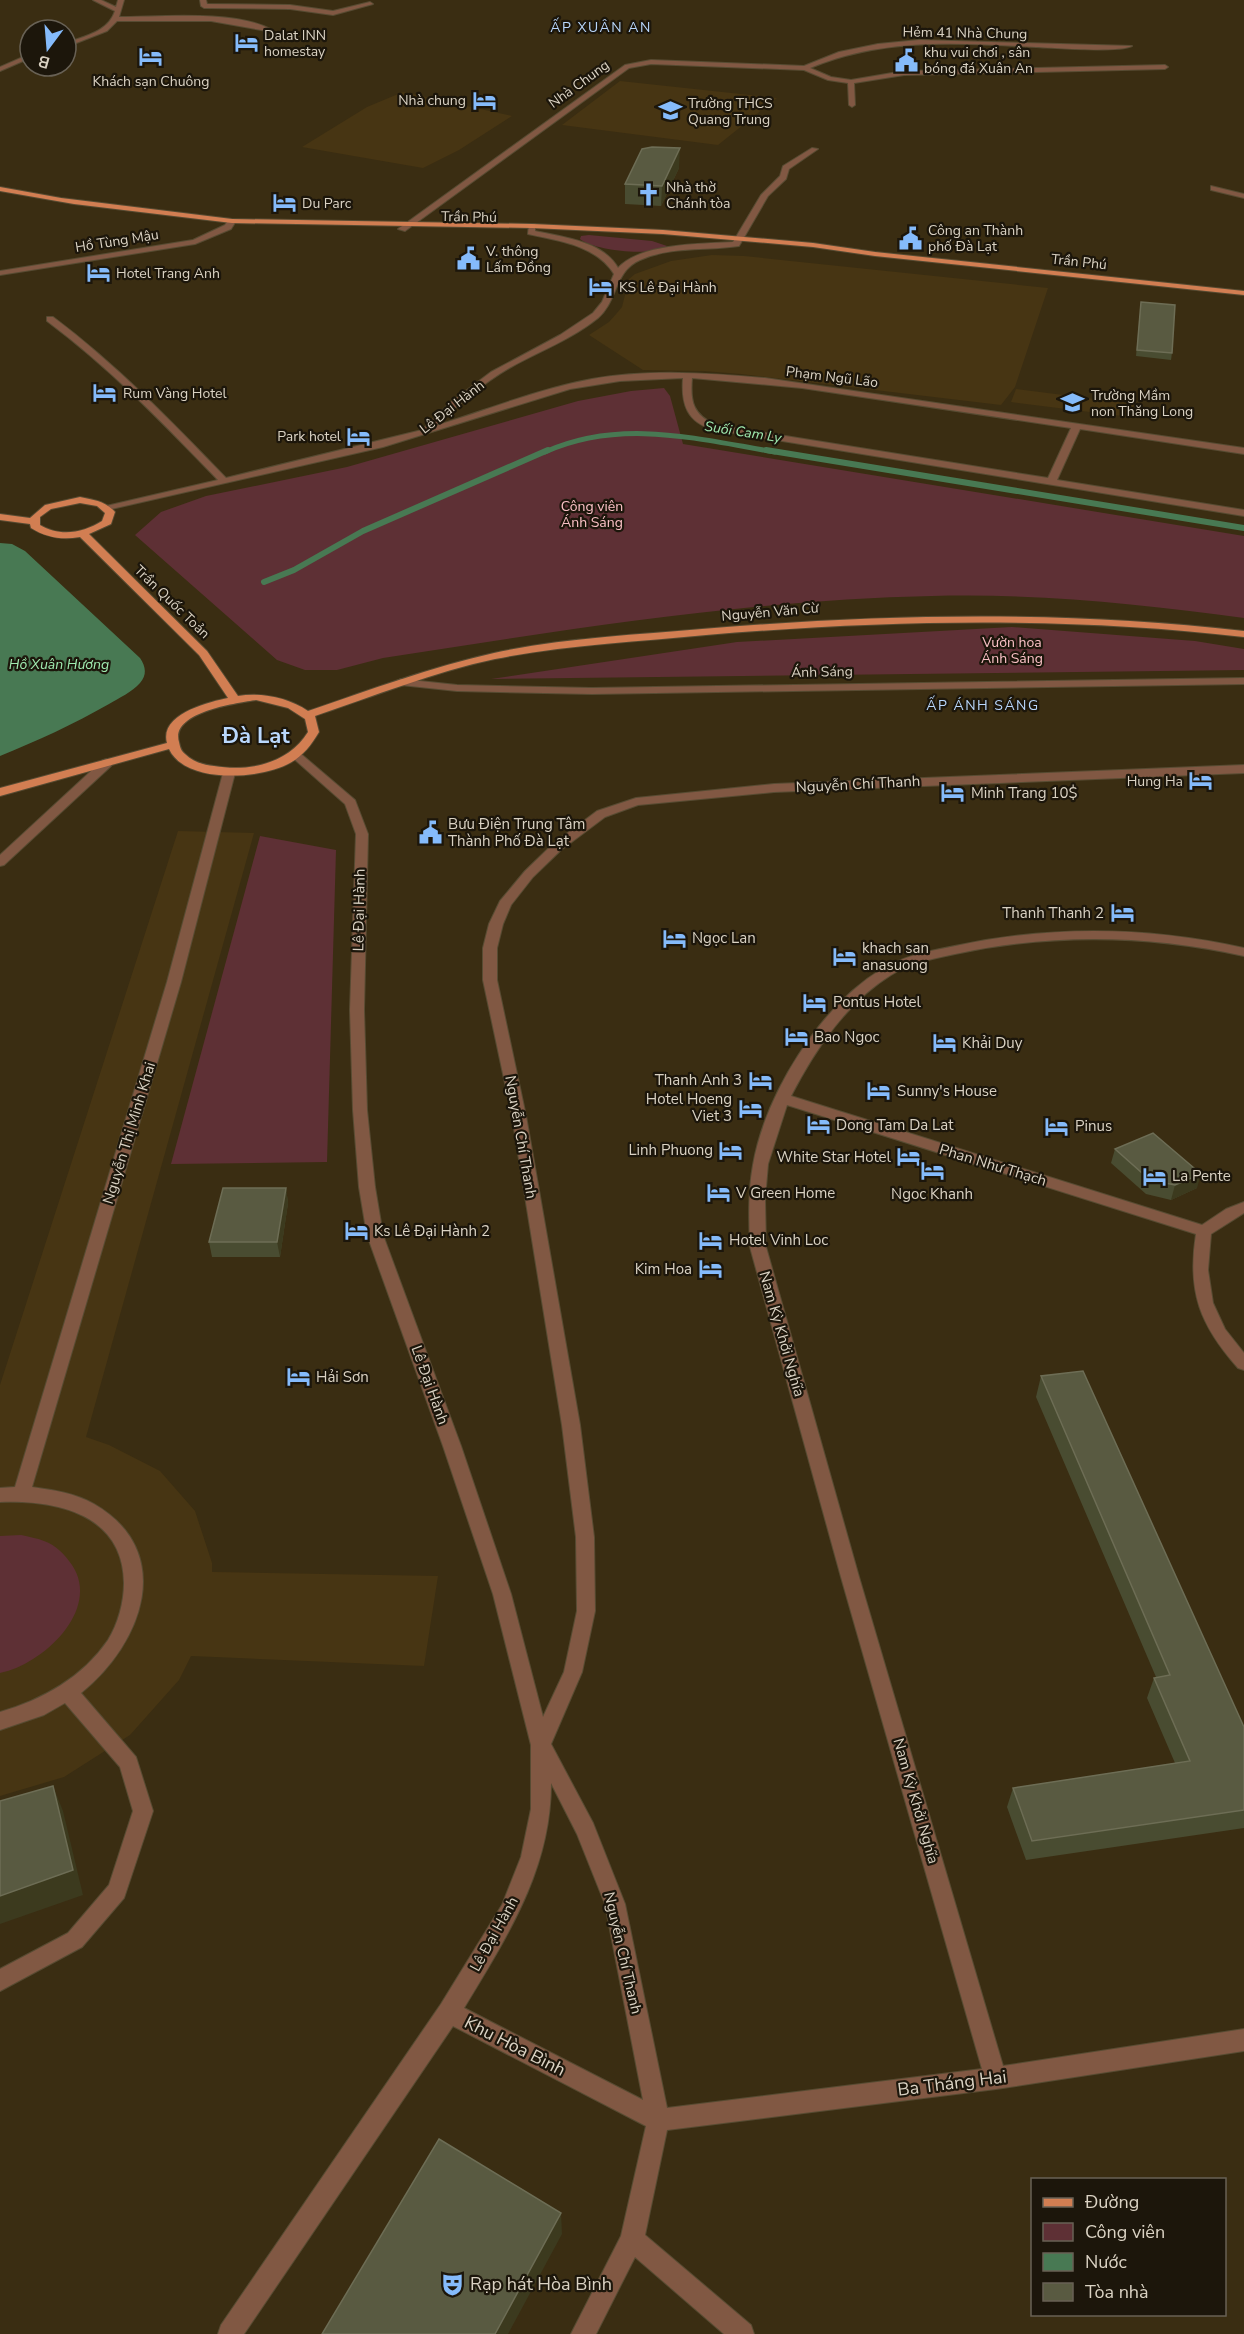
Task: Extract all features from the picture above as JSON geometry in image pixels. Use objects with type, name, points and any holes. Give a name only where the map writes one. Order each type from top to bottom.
[{"type":"main road","name":"Trần Phú","points":[[0,189],[112,211],[230,224],[402,229],[532,229]]},
{"type":"main road","name":"Trần Phú","points":[[230,224],[410,224],[738,241],[1244,293]]},
{"type":"main road","points":[[0,517],[34,521],[40,530],[49,533],[82,533],[92,531],[107,522],[110,512],[107,507],[80,500],[58,503],[40,511],[34,521]]},
{"type":"main road","name":"Trần Quốc Toản","points":[[82,533],[203,653],[234,698]]},
{"type":"main road","name":"Nguyễn Văn Cừ","points":[[308,715],[401,682],[521,651],[621,640],[833,622],[968,616],[1104,620],[1244,634]]},
{"type":"main road","points":[[234,698],[277,700],[295,706],[308,715],[314,724],[314,735],[308,746],[297,756],[266,769],[229,773],[208,770],[178,756],[172,745],[173,733],[180,721],[203,707],[234,698]]},
{"type":"main road","points":[[0,792],[172,745]]},
{"type":"street","points":[[96,0],[117,10]]},
{"type":"street","points":[[78,40],[105,30],[115,19],[121,0]]},
{"type":"street","points":[[197,19],[204,3],[290,7],[333,13],[370,3]]},
{"type":"street","points":[[115,19],[197,19],[244,23],[267,28]]},
{"type":"street","name":"Hẻm 41 Nhà Chung","points":[[805,68],[838,52],[910,43],[1068,48],[1129,46]]},
{"type":"street","points":[[0,69],[18,61]]},
{"type":"street","name":"Nhà Chung","points":[[402,229],[627,66],[651,62],[805,68]]},
{"type":"street","points":[[805,68],[830,78],[851,82],[904,73],[1165,67]]},
{"type":"street","points":[[851,82],[852,105]]},
{"type":"street","points":[[532,229],[598,252],[614,263],[617,273],[627,263],[639,257],[738,241],[765,195],[783,177],[786,168],[813,149]]},
{"type":"street","points":[[1214,188],[1244,196]]},
{"type":"street","name":"Hồ Tùng Mậu","points":[[0,273],[195,242],[230,224]]},
{"type":"street","name":"Lê Đại Hành","points":[[107,507],[337,456],[421,433],[468,392],[597,314],[609,296],[617,273]]},
{"type":"street","points":[[50,319],[93,351],[143,397],[223,480]]},
{"type":"street","points":[[688,375],[686,393],[689,410],[694,418],[714,427],[1244,513]]},
{"type":"street","name":"Phạm Ngũ Lão","points":[[421,433],[508,404],[598,380],[688,375],[869,395],[1244,451]]},
{"type":"street","points":[[1051,482],[1077,426]]},
{"type":"street","name":"Ánh Sáng","points":[[401,682],[457,688],[592,691],[1244,681]]},
{"type":"street","name":"Lê Đại Hành","points":[[297,756],[351,803],[362,834],[357,1010],[360,1110],[367,1187],[375,1235],[452,1446],[502,1594],[541,1745],[541,1809],[531,1857],[510,1911],[449,2012]]},
{"type":"street","points":[[0,862],[107,763]]},
{"type":"street","name":"Nguyễn Chí Thanh","points":[[658,2120],[615,1904],[586,1830],[541,1745],[573,1672],[584,1621],[586,1611],[585,1537],[571,1425],[519,1116],[490,980],[490,948],[496,924],[505,904],[529,874],[557,847],[601,814],[636,802],[774,788],[1244,769]]},
{"type":"street","name":"Nguyễn Thị Minh Khai","points":[[22,1492],[174,982],[229,773]]},
{"type":"street","name":"Nam Kỳ Khởi Nghĩa","points":[[996,2078],[850,1577],[758,1247],[756,1193],[762,1153],[783,1099],[797,1071],[838,1011],[862,987],[889,970],[990,942],[1049,934],[1110,933],[1178,938],[1244,952]]},
{"type":"street","name":"Phan Như Thạch","points":[[783,1099],[1204,1231]]},
{"type":"street","points":[[1244,1207],[1230,1213],[1204,1231],[1198,1260],[1202,1301],[1223,1342],[1244,1364]]},
{"type":"street","points":[[0,1495],[22,1492],[60,1496],[92,1510],[117,1531],[131,1560],[134,1593],[124,1629],[102,1663],[68,1692],[23,1716],[0,1720]]},
{"type":"street","points":[[0,1980],[75,1940],[117,1891],[143,1811],[129,1763],[68,1692]]},
{"type":"street","name":"Khu Hòa Bình","points":[[230,2334],[449,2012],[658,2120]]},
{"type":"street","name":"Ba Tháng Hai","points":[[658,2120],[996,2078],[1244,2040]]},
{"type":"street","points":[[583,2334],[632,2239],[658,2120]]},
{"type":"street","points":[[632,2239],[742,2334]]},
{"type":"shaded area","name":"Trường THCS Quang Trung","points":[[620,81],[777,98],[718,145],[562,125]]},
{"type":"shaded area","points":[[403,92],[512,116],[459,150],[423,168],[302,147],[367,107]]},
{"type":"shaded area","points":[[712,255],[744,256],[1048,288],[1015,387],[1001,405],[741,374],[643,370],[589,335],[609,322],[622,307],[629,279],[635,274],[671,261]]},
{"type":"shaded area","name":"Trường Mầm non Thăng Long","points":[[1016,389],[1134,404],[1130,417],[1011,402]]},
{"type":"shaded area","points":[[178,831],[254,833],[86,1437],[109,1445],[160,1471],[195,1511],[212,1563],[212,1572],[438,1576],[424,1666],[191,1656],[179,1680],[130,1735],[64,1777],[0,1796],[0,1385]]},
{"type":"green space","points":[[581,236],[652,241],[667,246],[649,251],[624,251],[598,247],[580,239]]},
{"type":"green space","name":"Công viên Ánh Sáng","points":[[664,388],[670,396],[683,444],[1244,536],[1244,618],[1127,604],[1010,596],[863,599],[794,603],[657,618],[383,658],[337,670],[305,670],[277,660],[135,535],[161,512],[206,496],[347,467],[578,401],[631,391]]},
{"type":"green space","name":"Vườn hoa Ánh Sáng","points":[[1012,627],[1195,641],[1244,649],[1244,670],[491,679],[737,642]]},
{"type":"green space","points":[[260,836],[336,850],[327,1162],[171,1164]]},
{"type":"green space","points":[[21,1535],[48,1543],[63,1554],[72,1565],[79,1582],[79,1600],[73,1617],[63,1633],[49,1647],[33,1659],[0,1673],[0,1536]]},
{"type":"water","name":"Hồ Xuân Hương","points":[[0,543],[12,544],[25,551],[140,658],[145,671],[140,683],[121,697],[69,725],[0,756]]},
{"type":"building","points":[[680,148],[662,186],[625,184],[642,149]]},
{"type":"building","points":[[1141,302],[1175,305],[1172,353],[1137,350]]},
{"type":"building","points":[[1153,1133],[1201,1174],[1175,1185],[1150,1180],[1115,1149]]},
{"type":"building","points":[[223,1188],[286,1188],[277,1242],[209,1242]]},
{"type":"building","points":[[1083,1371],[1244,1727],[1244,1810],[1032,1841],[1013,1788],[1190,1761],[1154,1678],[1170,1675],[1041,1376]]},
{"type":"building","points":[[53,1786],[73,1870],[0,1896],[0,1801]]},
{"type":"building","name":"Rạp hát Hòa Bình","points":[[439,2139],[561,2213],[495,2334],[322,2334]]},
{"type":"waterway","name":"Suối Cam Ly","points":[[545,452],[602,436],[631,434],[688,437],[775,452]]},
{"type":"waterway","name":"Suối Cam Ly","points":[[264,582],[294,570],[363,531],[548,450]]},
{"type":"waterway","name":"Suối Cam Ly","points":[[766,450],[1244,528]]},
{"type":"place","name":"Dalat INN homestay","points":[[246,43]]},
{"type":"place","name":"Khách sạn Chuông","points":[[151,57]]},
{"type":"place","name":"khu vui chơi , sân bóng đá Xuân An","points":[[906,60]]},
{"type":"place","name":"Nhà chung","points":[[484,100]]},
{"type":"place","name":"Trường THCS Quang Trung","points":[[670,111]]},
{"type":"place","name":"Nhà thờ Chánh tòa","points":[[648,195]]},
{"type":"place","name":"Du Parc","points":[[284,203]]},
{"type":"place","name":"Công an Thành phố Đà Lạt","points":[[910,238]]},
{"type":"place","name":"V. thông Lấm Đồng","points":[[468,259]]},
{"type":"place","name":"Hotel Trang Anh","points":[[98,273]]},
{"type":"place","name":"KS Lê Đại Hành","points":[[601,287]]},
{"type":"place","name":"Rum Vàng Hotel","points":[[105,393]]},
{"type":"place","name":"Trường Mầm non Thăng Long","points":[[1073,403]]},
{"type":"place","name":"Park hotel","points":[[359,436]]},
{"type":"place","name":"Hung Ha","points":[[1201,781]]},
{"type":"place","name":"Minh Trang 10$","points":[[953,793]]},
{"type":"place","name":"Bưu Điện Trung Tâm Thành Phố Đà Lạt","points":[[430,833]]},
{"type":"place","name":"Thanh Thanh 2","points":[[1122,913]]},
{"type":"place","name":"Ngọc Lan","points":[[674,938]]},
{"type":"place","name":"khach san anasuong","points":[[844,957]]},
{"type":"place","name":"Pontus Hotel","points":[[815,1002]]},
{"type":"place","name":"Bao Ngoc","points":[[796,1037]]},
{"type":"place","name":"Khải Duy","points":[[944,1043]]},
{"type":"place","name":"Thanh Anh 3","points":[[760,1080]]},
{"type":"place","name":"Sunny's House","points":[[879,1091]]},
{"type":"place","name":"Hotel Hoeng Viet 3","points":[[750,1108]]},
{"type":"place","name":"Dong Tam Da Lat","points":[[818,1125]]},
{"type":"place","name":"Pinus","points":[[1057,1126]]},
{"type":"place","name":"Linh Phuong","points":[[731,1150]]},
{"type":"place","name":"White Star Hotel","points":[[909,1157]]},
{"type":"place","name":"Ngoc Khanh","points":[[932,1170]]},
{"type":"place","name":"La Pente","points":[[1154,1176]]},
{"type":"place","name":"V Green Home","points":[[718,1193]]},
{"type":"place","name":"Ks Lê Đại Hành 2","points":[[356,1231]]},
{"type":"place","name":"Hotel Vinh Loc","points":[[711,1240]]},
{"type":"place","name":"Kim Hoa","points":[[710,1269]]},
{"type":"place","name":"Hải Sơn","points":[[298,1377]]},
{"type":"place","name":"Rạp hát Hòa Bình","points":[[452,2284]]},
{"type":"district","name":"ẤP XUÂN AN","points":[[601,27]]},
{"type":"district","name":"ẤP ÁNH SÁNG","points":[[983,705]]},
{"type":"district","name":"Đà Lạt","points":[[256,736]]}]
